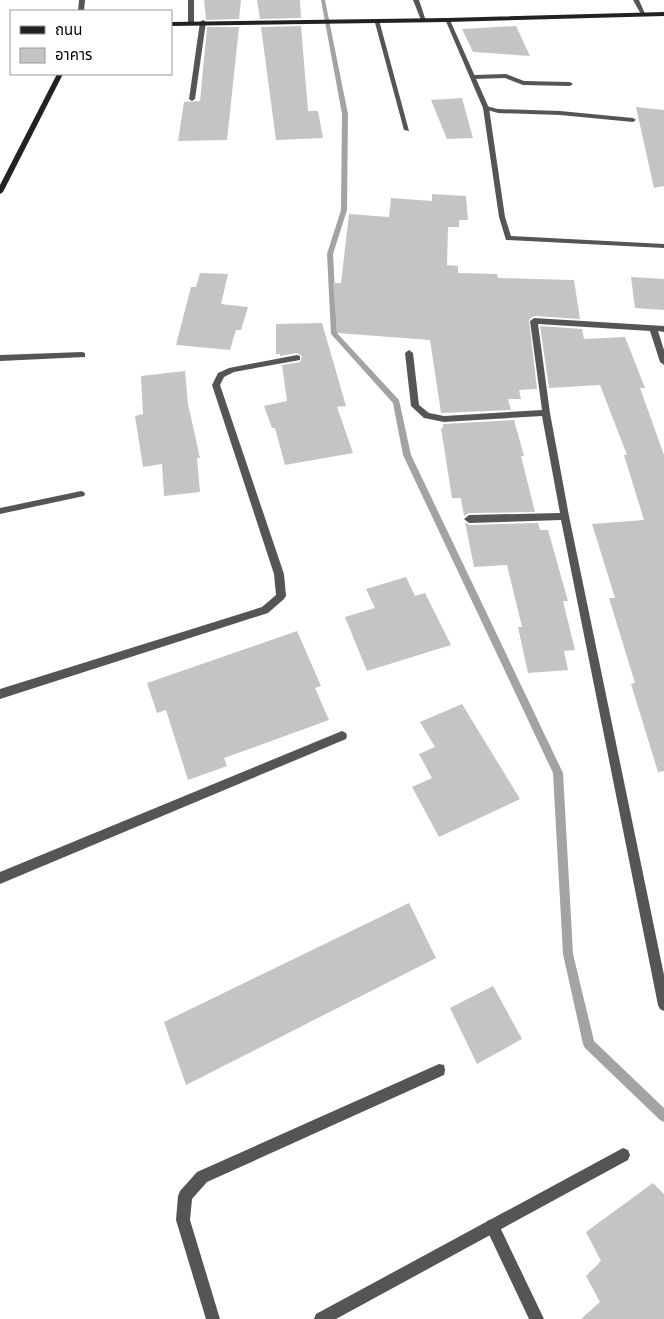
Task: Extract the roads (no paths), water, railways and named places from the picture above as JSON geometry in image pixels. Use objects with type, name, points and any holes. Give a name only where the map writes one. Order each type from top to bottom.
[{"type":"street","points":[[191,0],[191,23]]},
{"type":"street","points":[[416,0],[424,20]]},
{"type":"street","points":[[636,0],[644,15]]},
{"type":"street","points":[[172,24],[203,22],[447,20],[664,14]]},
{"type":"street","points":[[376,20],[407,130]]},
{"type":"street","points":[[447,20],[486,108],[502,217],[508,238],[664,246]]},
{"type":"street","points":[[192,99],[203,22]]},
{"type":"street","points":[[0,192],[59,75]]},
{"type":"street","points":[[473,77],[506,76],[523,82],[570,84]]},
{"type":"street","points":[[486,108],[498,112],[560,113],[633,120]]},
{"type":"street","points":[[664,362],[659,329],[534,321],[546,413],[565,516],[664,1005]]},
{"type":"street","points":[[409,353],[415,406],[427,416],[444,419],[546,413]]},
{"type":"street","points":[[0,358],[82,355]]},
{"type":"street","points":[[0,694],[265,610],[280,596],[279,574],[216,385],[221,375],[232,370],[297,358]]},
{"type":"street","points":[[0,511],[81,494]]},
{"type":"street","points":[[470,519],[565,516]]},
{"type":"street","points":[[0,878],[342,736]]},
{"type":"street","points":[[214,1319],[183,1220],[185,1196],[202,1177],[439,1070]]},
{"type":"street","points":[[320,1319],[623,1155]]},
{"type":"street","points":[[492,1226],[537,1319]]},
{"type":"waterway","points":[[323,0],[345,114],[344,210],[330,254],[334,334],[396,402],[407,455],[558,773],[568,954],[589,1044],[664,1116]]}]
